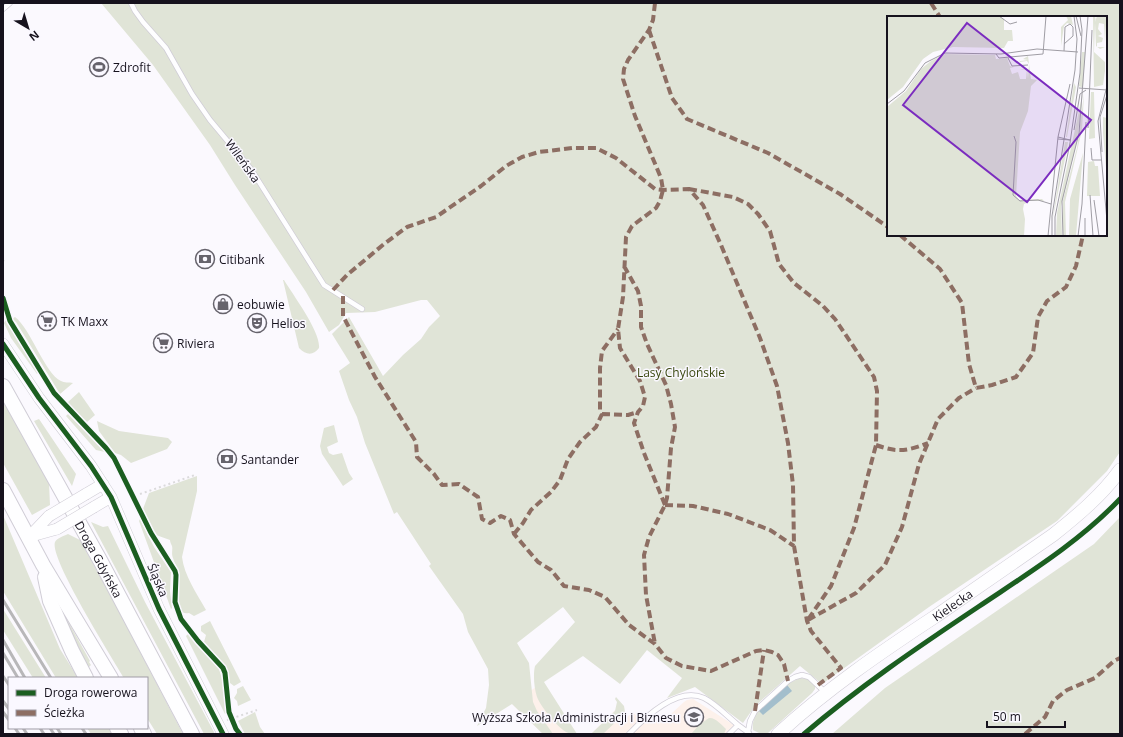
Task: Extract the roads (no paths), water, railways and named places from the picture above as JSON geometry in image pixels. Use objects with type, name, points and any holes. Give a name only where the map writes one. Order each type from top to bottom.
[{"type":"main road","name":"Droga Gdyńska","points":[[3,386],[101,562],[192,734]]},
{"type":"main road","name":"Kielecka","points":[[778,734],[826,693],[885,650],[1054,535],[1096,498],[1120,470]]},
{"type":"main road","points":[[3,490],[43,565],[110,677]]},
{"type":"main road","points":[[43,565],[50,601],[72,651],[85,677]]},
{"type":"street","name":"Śląska","points":[[3,344],[39,398],[111,497],[158,609],[223,734]]},
{"type":"street","points":[[28,538],[49,516],[103,484]]},
{"type":"street","points":[[28,538],[57,529],[111,497]]},
{"type":"lane","points":[[3,9],[10,3]]},
{"type":"lane","name":"Wileńska","points":[[131,3],[143,22],[166,48],[192,94],[210,120],[251,169],[324,285],[362,309]]},
{"type":"lane","points":[[749,733],[750,721],[755,711],[788,681],[795,677],[802,675],[810,677],[826,693]]},
{"type":"lane","points":[[629,734],[641,721],[660,707],[680,698],[691,696],[697,696],[707,700],[749,733]]},
{"type":"lane","points":[[729,734],[738,725]]},
{"type":"water","points":[[787,685],[792,691],[763,715],[758,710]]},
{"type":"railway","points":[[3,600],[50,677]]},
{"type":"railway","points":[[3,640],[24,677]]},
{"type":"railway","points":[[3,653],[17,677]]},
{"type":"railway","points":[[3,676],[8,684]]},
{"type":"railway","points":[[3,701],[8,708]]},
{"type":"railway","points":[[3,712],[8,719]]},
{"type":"railway","points":[[16,729],[19,734]]},
{"type":"railway","points":[[24,729],[27,734]]},
{"type":"railway","points":[[41,729],[44,734]]},
{"type":"railway","points":[[51,729],[54,734]]},
{"type":"railway","points":[[58,729],[61,734]]},
{"type":"railway","points":[[83,729],[86,734]]},
{"type":"place","name":"Zdrofit","points":[[99,67]]},
{"type":"place","name":"Citibank","points":[[205,259]]},
{"type":"place","name":"eobuwie","points":[[223,304]]},
{"type":"place","name":"TK Maxx","points":[[47,321]]},
{"type":"place","name":"Helios","points":[[257,323]]},
{"type":"place","name":"Riviera","points":[[163,343]]},
{"type":"place","name":"Santander","points":[[227,459]]},
{"type":"place","name":"Wyższa Szkoła Administracji i Biznesu","points":[[694,717]]},
{"type":"park label","name":"Lasy Chylońskie","points":[[681,372]]}]
